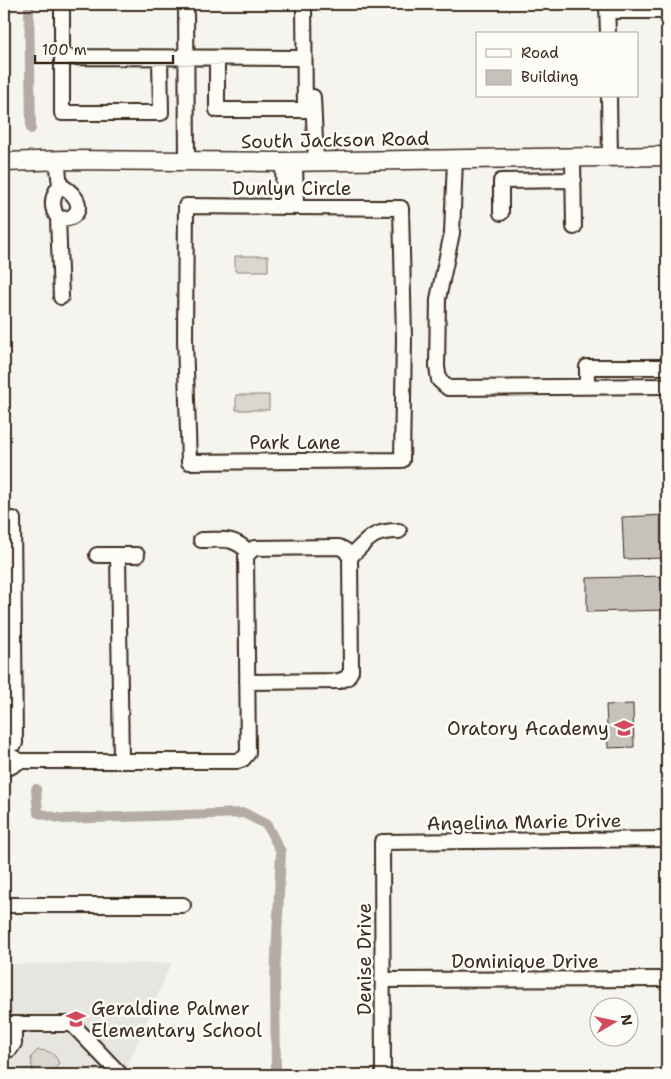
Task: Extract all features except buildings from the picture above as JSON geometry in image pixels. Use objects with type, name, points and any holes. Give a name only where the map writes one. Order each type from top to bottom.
[{"type":"main road","name":"South Jackson Road","points":[[4,162],[57,160],[316,162],[667,156]]},
{"type":"street","points":[[62,4],[62,113],[161,113],[160,58]]},
{"type":"street","points":[[186,4],[187,161]]},
{"type":"street","points":[[216,58],[217,110],[305,110],[304,4]]},
{"type":"street","points":[[313,4],[313,124],[316,138],[316,162]]},
{"type":"street","points":[[608,32],[607,7],[667,11]]},
{"type":"street","points":[[62,57],[304,58]]},
{"type":"street","points":[[609,98],[610,157]]},
{"type":"street","points":[[573,158],[574,227]]},
{"type":"street","points":[[512,180],[513,159]]},
{"type":"street","points":[[57,160],[60,185],[52,201],[52,207],[58,218],[61,297]]},
{"type":"street","points":[[455,160],[452,233],[438,299],[437,366],[439,380],[448,388],[667,386]]},
{"type":"street","points":[[289,162],[290,206]]},
{"type":"street","points":[[501,213],[502,181],[574,180]]},
{"type":"street","points":[[58,218],[69,218],[78,210],[75,196],[60,185]]},
{"type":"street","name":"Dunlyn Circle","points":[[189,462],[185,339],[186,206],[401,208],[404,338],[402,460]]},
{"type":"street","points":[[587,386],[587,367],[667,367]]},
{"type":"street","name":"Park Lane","points":[[189,462],[402,460]]},
{"type":"street","points":[[4,520],[13,520],[15,743],[4,744]]},
{"type":"street","points":[[350,557],[375,534],[383,531],[399,531]]},
{"type":"street","points":[[201,540],[238,542],[249,552]]},
{"type":"street","points":[[4,756],[11,756],[20,761],[237,761],[243,759],[248,753],[247,682],[246,556],[254,548],[339,546],[346,550],[350,557],[351,671],[347,678],[339,681],[247,682]]},
{"type":"street","points":[[97,555],[137,554]]},
{"type":"street","points":[[118,555],[121,761]]},
{"type":"street","points":[[4,767],[10,767],[20,761]]},
{"type":"street","name":"Angelina Marie Drive","points":[[382,842],[667,839]]},
{"type":"street","name":"Denise Drive","points":[[382,842],[383,1075]]},
{"type":"street","points":[[4,905],[183,905]]},
{"type":"street","name":"Dominique Drive","points":[[382,980],[667,979]]},
{"type":"street","points":[[4,1051],[10,1049],[14,1043],[9,1024],[72,1024],[119,1075]]},
{"type":"shaded area","points":[[235,256],[268,256],[268,271],[235,271]]},
{"type":"shaded area","points":[[236,395],[269,395],[269,410],[236,410]]},
{"type":"shaded area","name":"Geraldine Palmer Elementary School","points":[[171,963],[124,1075],[4,1075],[4,964]]},
{"type":"shaded area","points":[[38,1050],[46,1051],[56,1057],[59,1064],[49,1075],[33,1074],[31,1057]]},
{"type":"waterway","points":[[29,4],[31,129]]},
{"type":"waterway","points":[[36,789],[38,813],[63,819],[244,813],[267,825],[281,852],[275,978],[276,1075]]},
{"type":"place","name":"Oratory Academy","points":[[624,728]]},
{"type":"place","name":"Geraldine Palmer Elementary School","points":[[76,1019]]}]
